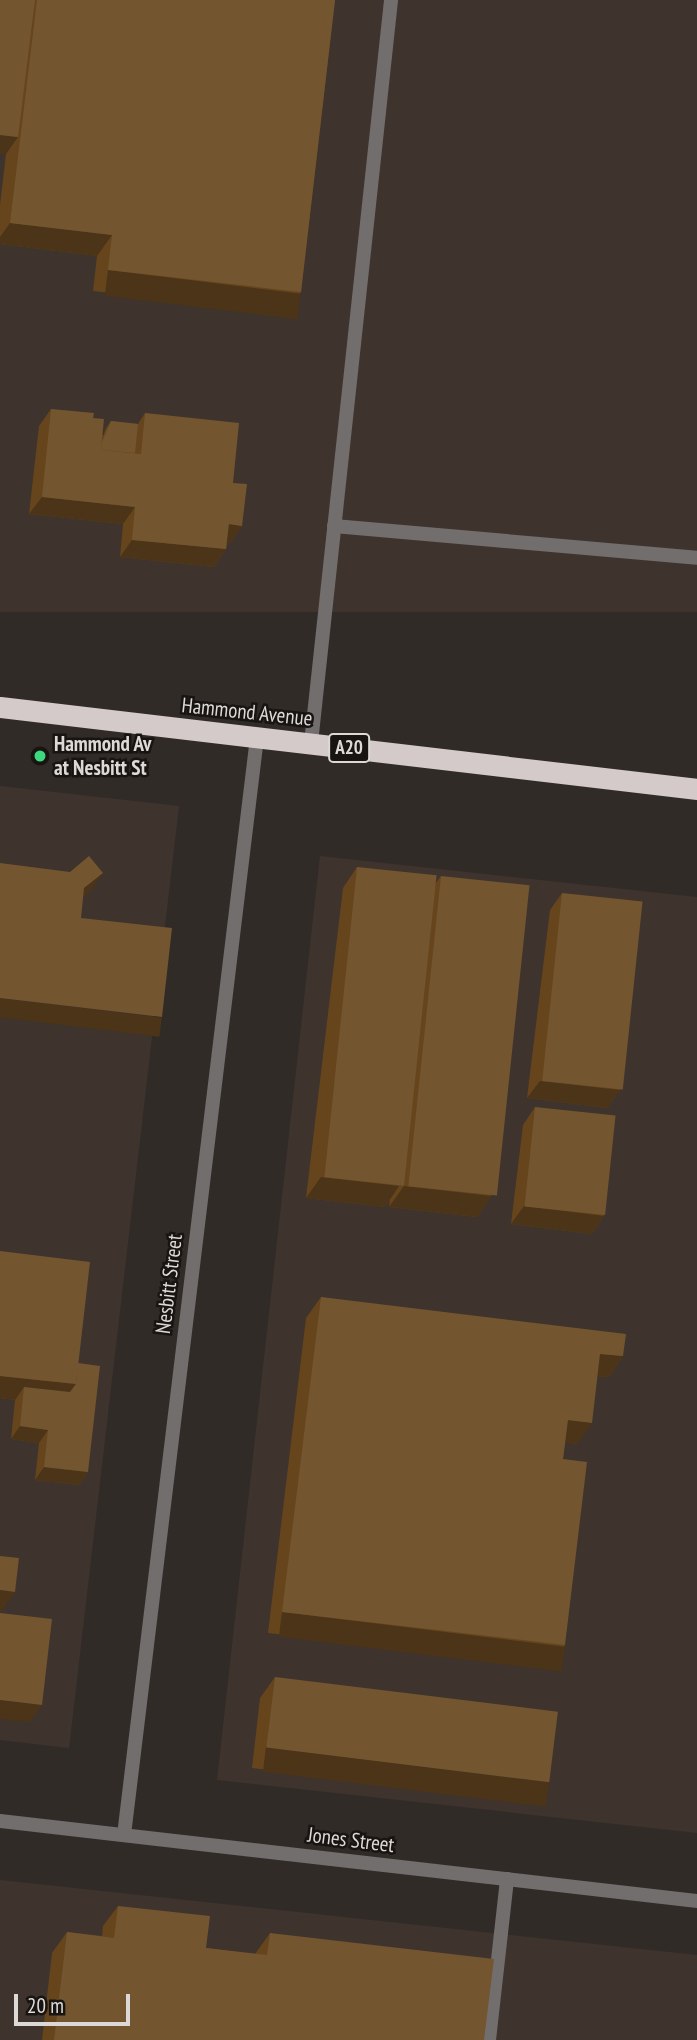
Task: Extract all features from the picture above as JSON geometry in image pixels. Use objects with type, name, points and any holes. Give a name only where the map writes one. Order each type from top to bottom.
[{"type":"highway","name":"Hammond Avenue","points":[[0,707],[697,789]]},
{"type":"street","points":[[311,744],[391,0]]},
{"type":"street","points":[[334,526],[697,558]]},
{"type":"street","name":"Nesbitt Street","points":[[124,1835],[257,738]]},
{"type":"street","name":"Jones Street","points":[[0,1821],[697,1901]]},
{"type":"street","points":[[489,2040],[507,1879]]},
{"type":"shaded area","points":[[0,0],[697,0],[697,612],[0,612]]},
{"type":"shaded area","points":[[0,786],[179,806],[69,1748],[0,1740]]},
{"type":"shaded area","points":[[320,856],[697,897],[697,1833],[217,1780]]},
{"type":"shaded area","points":[[0,1880],[697,1955],[697,2040],[0,2040]]},
{"type":"building","points":[[0,0],[35,0],[18,137],[0,135]]},
{"type":"building","points":[[37,0],[335,0],[301,292],[108,270],[112,235],[10,223]]},
{"type":"building","points":[[51,409],[94,413],[93,418],[104,419],[101,450],[141,454],[145,413],[239,423],[233,483],[247,484],[242,526],[229,524],[226,549],[132,540],[135,507],[42,497]]},
{"type":"building","points":[[111,421],[138,424],[135,453],[101,450]]},
{"type":"building","points":[[89,856],[103,873],[84,888],[81,918],[172,928],[162,1017],[0,998],[0,863],[70,872]]},
{"type":"building","points":[[357,867],[437,875],[404,1186],[324,1177]]},
{"type":"building","points":[[441,876],[530,885],[497,1196],[408,1186]]},
{"type":"building","points":[[562,893],[643,901],[623,1089],[542,1081]]},
{"type":"building","points":[[535,1107],[616,1115],[605,1215],[525,1206]]},
{"type":"building","points":[[0,1251],[90,1262],[76,1384],[0,1376]]},
{"type":"building","points":[[321,1297],[626,1334],[623,1356],[600,1354],[592,1423],[568,1420],[563,1459],[587,1462],[565,1645],[282,1612]]},
{"type":"building","points":[[78,1363],[100,1366],[88,1472],[44,1467],[48,1430],[20,1426],[24,1387],[70,1392],[76,1384]]},
{"type":"building","points":[[0,1556],[19,1558],[15,1592],[0,1590]]},
{"type":"building","points":[[0,1613],[52,1619],[42,1705],[0,1700]]},
{"type":"building","points":[[275,1677],[558,1712],[549,1782],[266,1747]]},
{"type":"building","points":[[118,1906],[210,1916],[206,1948],[267,1955],[270,1933],[494,1959],[484,2040],[54,2040],[67,1932],[114,1938]]},
{"type":"place","name":"Hammond Av at Nesbitt St","points":[[40,756]]}]
